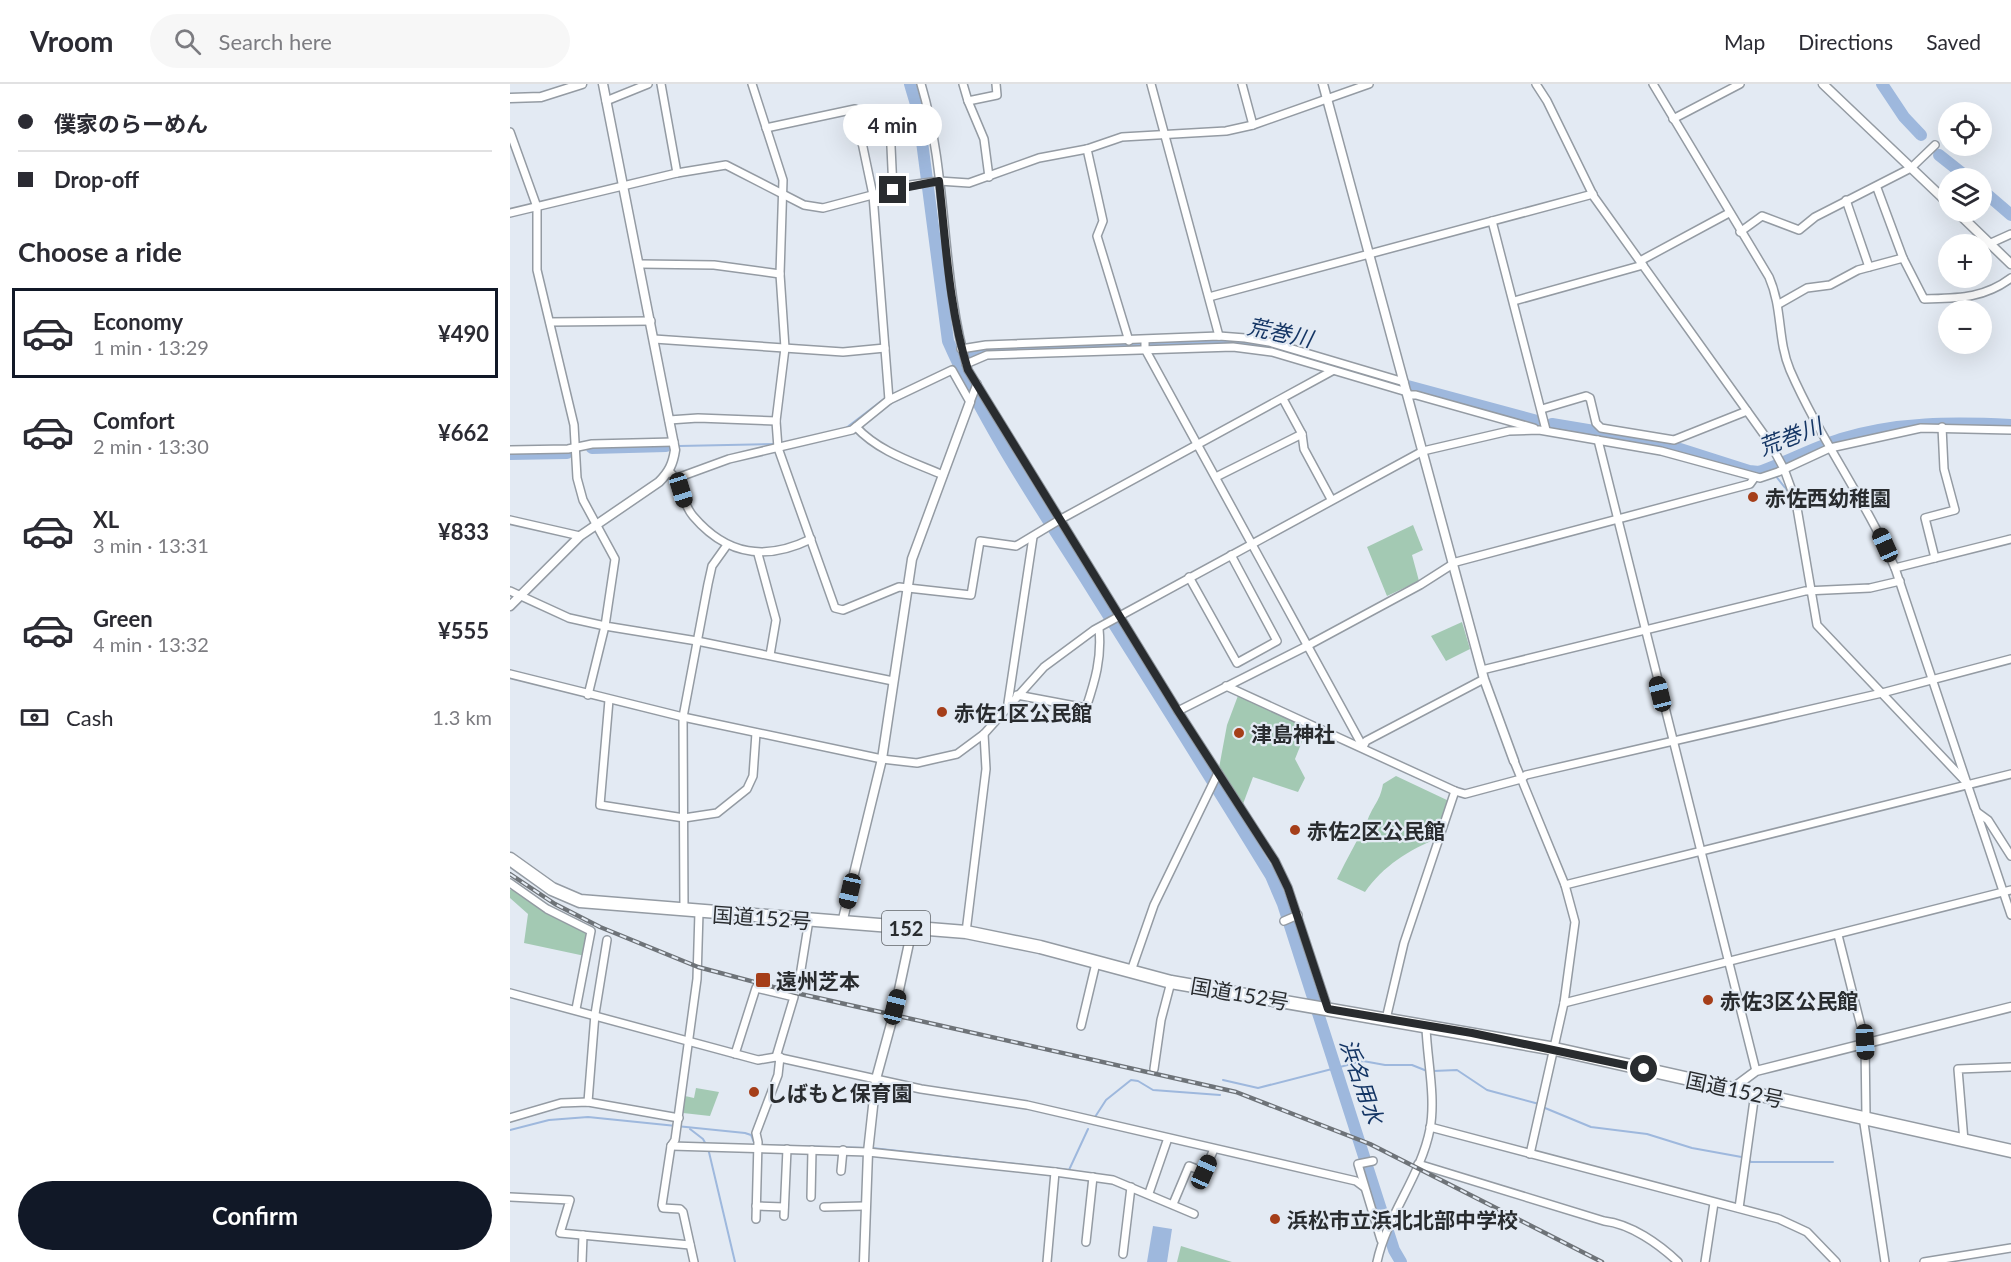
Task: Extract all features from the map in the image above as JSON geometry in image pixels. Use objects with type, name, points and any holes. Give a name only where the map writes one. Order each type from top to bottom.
[{"type":"highway","name":"国道152号","points":[[510,859],[552,889],[580,901],[966,932],[1040,947],[1171,982],[1555,1049],[2011,1151]]},
{"type":"street","points":[[510,98],[541,97],[582,84]]},
{"type":"street","points":[[510,606],[580,536],[659,482],[669,471],[675,450],[603,84]]},
{"type":"street","points":[[606,101],[648,84]]},
{"type":"street","points":[[661,84],[677,173]]},
{"type":"street","points":[[752,84],[783,180],[780,274],[785,348],[776,421],[778,448],[835,608],[843,609],[895,588],[971,596],[980,541],[1016,546],[1059,520],[1332,371]]},
{"type":"street","points":[[921,84],[937,182],[951,297],[966,364],[1059,520],[1217,775],[1275,861],[1325,1008]]},
{"type":"street","points":[[963,84],[984,139],[989,177]]},
{"type":"street","points":[[968,101],[997,95],[996,84]]},
{"type":"street","points":[[1151,84],[1219,336]]},
{"type":"street","points":[[1242,84],[1253,125]]},
{"type":"street","points":[[1323,84],[1483,675],[1521,779],[1565,885],[1575,922],[1574,947],[1564,1003],[1530,1154]]},
{"type":"street","points":[[510,213],[677,173],[726,165],[804,205],[823,208],[921,183],[969,183],[1039,158],[1087,149],[1122,136],[1226,131],[1253,125],[1370,84]]},
{"type":"street","points":[[1536,84],[1547,101],[1593,194],[1747,411],[1784,469],[1796,502],[1817,625],[1968,785]]},
{"type":"street","points":[[1653,84],[1769,277],[1779,304],[1782,342],[1790,369],[1828,446],[1880,533],[1896,568],[1977,812],[2007,891],[2011,915]]},
{"type":"street","points":[[1673,119],[1740,84]]},
{"type":"street","points":[[1823,84],[1938,194]]},
{"type":"street","points":[[766,128],[855,109],[873,195],[889,400]]},
{"type":"street","points":[[893,190],[890,124],[927,116]]},
{"type":"street","points":[[510,132],[537,207],[537,270],[570,405],[576,448],[577,477],[584,500],[615,559],[605,626],[588,695]]},
{"type":"street","points":[[1740,232],[1762,216],[1799,230],[1815,217],[1846,200],[1877,188],[1911,168],[1935,145]]},
{"type":"street","points":[[1087,149],[1103,221],[1097,236],[1129,342]]},
{"type":"street","points":[[1877,188],[1903,258],[1924,299],[1970,298],[1995,290],[2011,278]]},
{"type":"street","points":[[1209,297],[1593,194]]},
{"type":"street","points":[[1846,200],[1869,267]]},
{"type":"street","points":[[1514,301],[1641,263],[1729,213]]},
{"type":"street","points":[[1491,221],[1542,409],[1543,430]]},
{"type":"street","points":[[1969,222],[1981,234]]},
{"type":"street","points":[[1992,243],[2011,234]]},
{"type":"street","points":[[1992,244],[2011,264]]},
{"type":"street","points":[[1779,304],[1807,288],[1830,285],[1869,267],[1903,258]]},
{"type":"street","points":[[640,264],[714,265],[780,274]]},
{"type":"street","points":[[550,322],[651,321]]},
{"type":"street","points":[[966,364],[987,355],[1145,344],[1219,336],[1269,342],[1406,389],[1416,395],[1543,430],[1676,455],[1755,477],[1769,476],[1828,446],[1921,428],[2011,430]]},
{"type":"street","points":[[654,339],[843,352],[885,348]]},
{"type":"street","points":[[962,349],[986,345],[1129,342],[1233,347],[1272,352],[1332,371],[1406,389]]},
{"type":"street","points":[[1145,344],[1197,445],[1363,747]]},
{"type":"street","points":[[677,478],[729,459],[838,435],[856,427],[889,400],[952,370],[970,402]]},
{"type":"street","points":[[842,923],[882,759],[912,558],[977,384]]},
{"type":"street","points":[[1542,409],[1586,396],[1590,398],[1596,423],[1601,428],[1665,440],[1680,438],[1747,411]]},
{"type":"street","points":[[1283,399],[1302,434],[1304,449],[1331,500]]},
{"type":"street","points":[[669,420],[698,418],[776,421]]},
{"type":"street","points":[[856,427],[876,445],[943,475]]},
{"type":"street","points":[[1935,558],[1925,518],[1955,510],[1944,469],[1942,427]]},
{"type":"street","points":[[510,674],[683,717],[882,759],[908,763],[935,760],[957,754],[984,734],[1008,704],[1044,667],[1106,624],[1189,577],[1423,452],[1509,431],[1543,430]]},
{"type":"street","points":[[1216,477],[1302,434]]},
{"type":"street","points":[[1598,440],[1756,1071]]},
{"type":"street","points":[[510,450],[576,448],[592,444],[674,442]]},
{"type":"street","points":[[669,471],[677,478],[693,516],[727,545],[758,554],[785,550],[811,539]]},
{"type":"street","points":[[1178,711],[1307,646],[1453,565],[1750,484],[1755,477]]},
{"type":"street","points":[[510,520],[580,536]]},
{"type":"street","points":[[1008,704],[1033,537]]},
{"type":"street","points":[[1896,568],[2011,539]]},
{"type":"street","points":[[684,911],[683,717],[712,566],[727,545]]},
{"type":"street","points":[[758,554],[776,620],[770,655]]},
{"type":"street","points":[[1189,577],[1237,663],[1277,641],[1231,555]]},
{"type":"street","points":[[1363,747],[1366,741],[1483,675],[1645,630],[1811,590],[1852,590],[1900,581]]},
{"type":"street","points":[[510,591],[581,622],[697,640],[893,681]]},
{"type":"street","points":[[1017,695],[1086,708],[1096,679],[1101,651],[1099,629]]},
{"type":"street","points":[[1226,686],[1465,794],[1521,779],[1526,775],[1881,693],[2011,659]]},
{"type":"street","points":[[609,700],[600,805],[684,818],[717,813],[747,789],[753,776],[756,733]]},
{"type":"street","points":[[966,932],[984,789],[984,734]]},
{"type":"street","points":[[1565,885],[2011,774]]},
{"type":"street","points":[[1131,971],[1154,905],[1217,775]]},
{"type":"street","points":[[1386,1019],[1404,943],[1455,791]]},
{"type":"street","points":[[1977,812],[1988,820],[2011,856]]},
{"type":"street","points":[[510,883],[547,909],[591,931],[576,1010]]},
{"type":"street","points":[[1564,1003],[2007,891]]},
{"type":"street","points":[[694,1262],[682,1210],[662,1207],[690,1040],[699,958],[699,912]]},
{"type":"street","points":[[1284,921],[1295,916]]},
{"type":"street","points":[[800,982],[809,920]]},
{"type":"street","points":[[864,1262],[864,1206],[876,1079],[894,1013],[912,929]]},
{"type":"street","points":[[1838,935],[1865,1042],[1866,1116],[1863,1118],[1885,1262]]},
{"type":"street","points":[[588,1102],[595,1014],[607,940]]},
{"type":"street","points":[[1081,1026],[1096,963]]},
{"type":"street","points":[[1154,1069],[1161,1020],[1171,982]]},
{"type":"street","points":[[735,1054],[756,988],[794,997],[778,1057],[778,1075],[756,1131],[758,1146],[756,1219]]},
{"type":"street","points":[[510,993],[595,1014],[759,1060],[778,1057],[921,1089],[1027,1105],[1356,1181],[1364,1187]]},
{"type":"street","points":[[1733,1088],[1756,1071],[2011,1007]]},
{"type":"street","points":[[1377,1262],[1382,1238],[1418,1164],[1430,1127],[1426,1027]]},
{"type":"street","points":[[1964,1141],[1958,1069],[2011,1067]]},
{"type":"street","points":[[1738,1208],[1755,1093]]},
{"type":"street","points":[[510,1118],[561,1103],[588,1102],[678,1119]]},
{"type":"street","points":[[1430,1127],[1738,1208],[1801,1228],[1836,1262]]},
{"type":"street","points":[[1149,1193],[1168,1138]]},
{"type":"street","points":[[671,1146],[703,1148],[758,1146],[812,1150],[868,1149],[1055,1172],[1093,1177],[1131,1187],[1194,1214]]},
{"type":"street","points":[[784,1216],[787,1149]]},
{"type":"street","points":[[1173,1204],[1189,1166],[1204,1172],[1214,1149]]},
{"type":"street","points":[[811,1197],[812,1150]]},
{"type":"street","points":[[841,1171],[843,1150]]},
{"type":"street","points":[[1373,1161],[1358,1164],[1382,1238]]},
{"type":"street","points":[[1418,1164],[1604,1221],[1620,1223],[1666,1251],[1678,1262]]},
{"type":"street","points":[[1047,1262],[1055,1172]]},
{"type":"street","points":[[1086,1242],[1093,1177]]},
{"type":"street","points":[[1123,1254],[1131,1187]]},
{"type":"street","points":[[510,1197],[570,1200],[560,1233],[690,1245]]},
{"type":"street","points":[[1705,1262],[1714,1203]]},
{"type":"street","points":[[756,1206],[784,1207]]},
{"type":"street","points":[[824,1208],[864,1206]]},
{"type":"street","points":[[582,1262],[583,1235]]},
{"type":"street","points":[[1924,1262],[2011,1248]]},
{"type":"green space","points":[[1413,525],[1423,550],[1412,555],[1419,581],[1387,596],[1367,547]]},
{"type":"green space","points":[[1462,622],[1470,649],[1446,661],[1431,636]]},
{"type":"green space","points":[[1239,693],[1309,724],[1295,759],[1305,778],[1298,792],[1253,777],[1243,804],[1219,768],[1227,725]]},
{"type":"green space","points":[[1396,776],[1449,801],[1438,838],[1397,860],[1380,874],[1365,892],[1337,879],[1379,799],[1383,784]]},
{"type":"green space","points":[[514,887],[589,932],[585,956],[524,943],[528,914],[510,898],[510,890]]},
{"type":"green space","points":[[696,1088],[719,1092],[710,1116],[683,1113],[685,1096],[694,1098]]},
{"type":"green space","points":[[1181,1246],[1232,1262],[1177,1262]]},
{"type":"water","points":[[1153,1226],[1172,1229],[1167,1262],[1147,1262]]},
{"type":"waterway","name":"浜名用水","points":[[910,84],[918,111],[948,341],[978,403],[1012,462],[1271,876],[1283,904],[1394,1250],[1401,1262]]},
{"type":"waterway","name":"荒巻川","points":[[1882,84],[1904,117],[1921,135]]},
{"type":"waterway","name":"荒巻川","points":[[1940,156],[1955,168]]},
{"type":"waterway","name":"荒巻川","points":[[1992,199],[2011,215]]},
{"type":"waterway","name":"荒巻川","points":[[967,354],[985,348],[1252,344],[1541,422]]},
{"type":"waterway","points":[[846,428],[884,399]]},
{"type":"waterway","name":"荒巻川","points":[[1552,424],[1636,438],[1759,472],[1841,439],[1883,429],[1925,424],[2011,425]]},
{"type":"waterway","points":[[679,446],[774,444]]},
{"type":"waterway","points":[[592,448],[666,446]]},
{"type":"waterway","points":[[510,454],[567,453]]},
{"type":"waterway","points":[[1775,475],[1790,494]]},
{"type":"waterway","points":[[1799,506],[1810,562]]},
{"type":"waterway","points":[[1859,665],[1956,767]]},
{"type":"waterway","points":[[1223,1080],[1258,1088],[1363,1061],[1385,1065],[1412,1065],[1427,1071]]},
{"type":"waterway","points":[[1433,1071],[1457,1070],[1487,1090],[1539,1104]]},
{"type":"waterway","points":[[1095,1117],[1106,1100],[1131,1080],[1138,1081],[1153,1090],[1220,1095]]},
{"type":"waterway","points":[[1545,1108],[1591,1127],[1647,1134],[1692,1148],[1747,1158],[1751,1162],[1833,1162]]},
{"type":"waterway","points":[[510,1130],[549,1120],[588,1117],[745,1133],[751,1135],[755,1145],[867,1148]]},
{"type":"waterway","points":[[690,1129],[703,1139],[708,1148],[735,1262]]},
{"type":"waterway","points":[[872,1148],[1069,1170],[1088,1129]]},
{"type":"railway","points":[[510,874],[555,904],[600,927],[698,967],[796,993],[1236,1092],[1370,1144],[1602,1262]]},
{"type":"place","name":"赤佐西幼稚園","points":[[1753,497]]},
{"type":"place","name":"赤佐1区公民館","points":[[942,712]]},
{"type":"place","name":"津島神社","points":[[1239,733]]},
{"type":"place","name":"赤佐2区公民館","points":[[1295,830]]},
{"type":"place","name":"遠州芝本","points":[[763,980]]},
{"type":"place","name":"赤佐3区公民館","points":[[1708,1000]]},
{"type":"place","name":"しばもと保育園","points":[[754,1092]]},
{"type":"place","name":"浜松市立浜北北部中学校","points":[[1275,1219]]},
{"type":"route","points":[[893,190],[939,181],[951,297],[957,336],[968,370],[1178,711],[1275,861],[1288,888],[1328,1009],[1472,1033],[1644,1069]]}]
